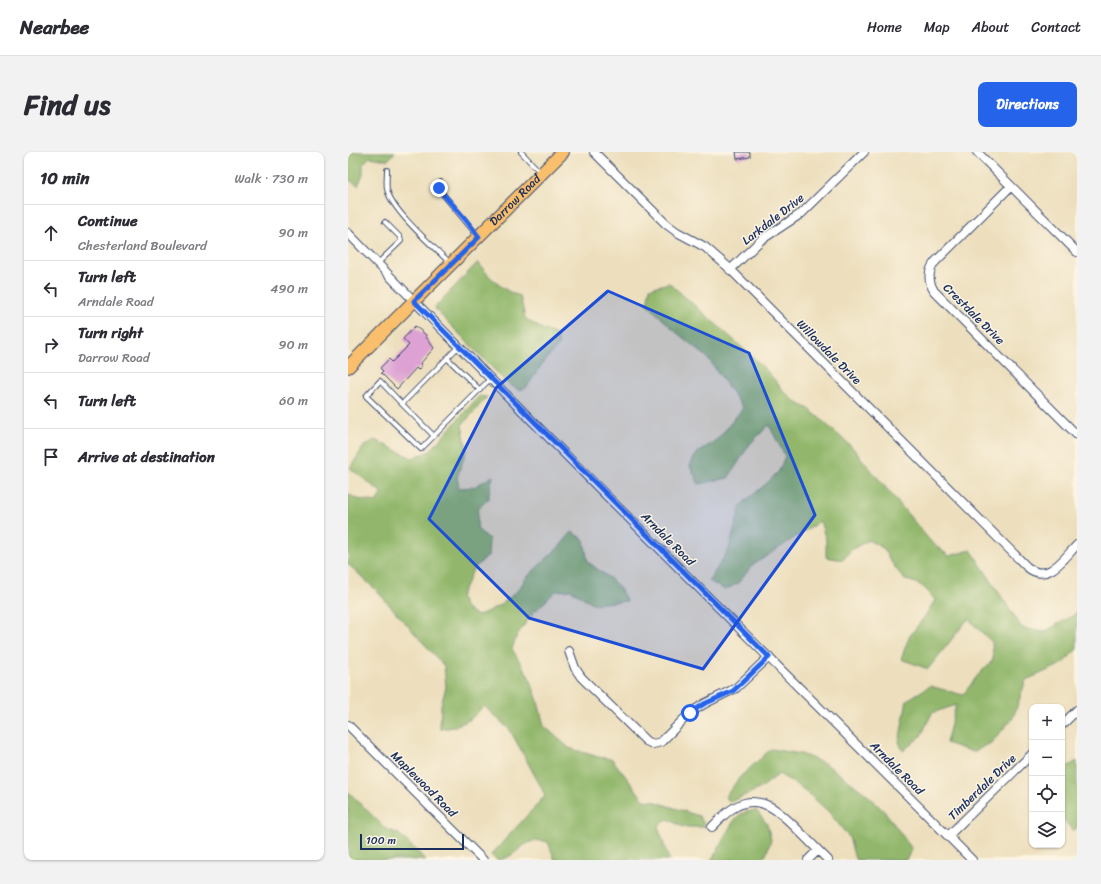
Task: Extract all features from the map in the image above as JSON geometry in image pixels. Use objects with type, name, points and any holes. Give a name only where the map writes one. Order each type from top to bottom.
[{"type":"main road","name":"Darrow Road","points":[[348,367],[563,152]]},
{"type":"street","name":"Willowdale Drive","points":[[594,152],[666,224],[677,232],[705,247],[730,270],[1033,572],[1042,573],[1054,569],[1077,545]]},
{"type":"street","name":"Larkdale Drive","points":[[730,270],[760,240],[802,213],[864,152]]},
{"type":"street","points":[[977,152],[1077,252]]},
{"type":"street","name":"Crestdale Drive","points":[[1011,186],[935,262],[930,270],[929,280],[934,290],[1077,435]]},
{"type":"street","name":"Arndale Road","points":[[348,233],[948,836],[968,859]]},
{"type":"street","points":[[568,651],[574,668],[581,676],[646,741],[653,744],[661,742],[694,710],[736,688],[769,657]]},
{"type":"street","points":[[1065,721],[1077,710]]},
{"type":"street","name":"Maplewood Road","points":[[348,725],[483,860]]},
{"type":"street","name":"Timberdale Drive","points":[[948,836],[1029,757]]},
{"type":"street","points":[[712,827],[736,806],[751,802],[763,804],[778,810],[828,860]]},
{"type":"street","points":[[808,860],[818,850]]},
{"type":"lane","points":[[521,152],[542,173]]},
{"type":"lane","points":[[387,170],[386,188],[393,204],[451,264]]},
{"type":"lane","points":[[441,182],[439,188],[442,193],[479,237]]},
{"type":"lane","points":[[378,264],[401,241],[400,237],[385,222]]},
{"type":"lane","points":[[402,404],[459,346]]},
{"type":"lane","points":[[447,358],[480,390]]},
{"type":"lane","points":[[434,436],[380,381],[366,396],[421,449],[434,436],[480,390],[491,378]]},
{"type":"highlighted area","points":[[608,291],[749,353],[815,515],[703,669],[529,618],[429,519],[496,388]]},
{"type":"green space","points":[[348,152],[395,152],[388,160],[370,157],[363,164],[363,174],[358,186],[348,179]]},
{"type":"green space","points":[[478,262],[496,283],[508,291],[520,296],[525,318],[540,328],[557,335],[559,345],[543,363],[526,388],[519,390],[508,384],[436,310],[435,307]]},
{"type":"green space","points":[[669,283],[761,365],[794,401],[808,408],[852,447],[931,542],[949,556],[971,550],[1022,628],[1044,632],[1074,615],[1077,611],[1077,649],[1062,664],[1026,680],[1013,718],[991,743],[973,752],[946,743],[956,705],[932,713],[921,736],[903,751],[899,742],[907,700],[930,686],[963,695],[978,675],[993,660],[992,642],[968,619],[928,669],[901,659],[909,637],[935,600],[923,587],[905,580],[891,562],[883,548],[868,540],[851,550],[843,560],[826,557],[826,540],[820,521],[753,565],[738,583],[725,590],[709,581],[729,549],[741,505],[779,471],[785,456],[769,425],[750,444],[728,478],[699,484],[690,466],[696,454],[719,438],[743,408],[707,357],[676,332],[647,304],[650,288]]},
{"type":"green space","points":[[479,396],[487,397],[462,425],[467,449],[457,477],[459,488],[474,487],[493,476],[488,499],[478,509],[477,529],[489,539],[488,556],[474,568],[460,597],[467,610],[478,616],[502,604],[518,590],[527,577],[560,546],[572,532],[584,540],[588,562],[611,579],[620,589],[627,601],[594,604],[571,590],[556,591],[532,614],[517,635],[512,649],[529,677],[537,698],[544,726],[569,748],[598,757],[612,759],[644,800],[653,801],[699,816],[706,827],[683,827],[668,819],[658,826],[668,857],[671,860],[555,860],[548,842],[539,841],[526,844],[505,858],[497,860],[491,855],[545,796],[541,787],[510,730],[484,706],[471,719],[454,727],[440,729],[441,705],[446,687],[444,666],[375,589],[348,564],[348,494],[357,499],[376,502],[382,493],[350,468],[364,446],[375,440],[412,458],[430,451]]},
{"type":"green space","points":[[771,749],[801,754],[826,764],[865,793],[886,813],[912,849],[906,860],[855,859],[849,837],[828,811],[803,789],[779,774],[761,788],[730,802],[725,797],[740,777]]},
{"type":"green space","points":[[1077,761],[1077,828],[1073,831],[1065,821],[1065,768]]},
{"type":"green space","points":[[348,791],[386,829],[399,834],[426,860],[348,860]]},
{"type":"green space","points":[[756,810],[767,824],[771,840],[766,855],[759,860],[711,860],[737,818],[742,813]]},
{"type":"building","points":[[736,152],[750,152],[750,157],[737,159]]},
{"type":"building","points":[[415,326],[426,335],[434,348],[420,364],[422,366],[418,370],[416,368],[397,389],[381,373],[383,371],[380,368],[389,359],[392,362],[409,345],[403,339]]},
{"type":"route","points":[[439,188],[479,237],[414,301],[769,657],[733,691],[704,704],[690,713]]}]
